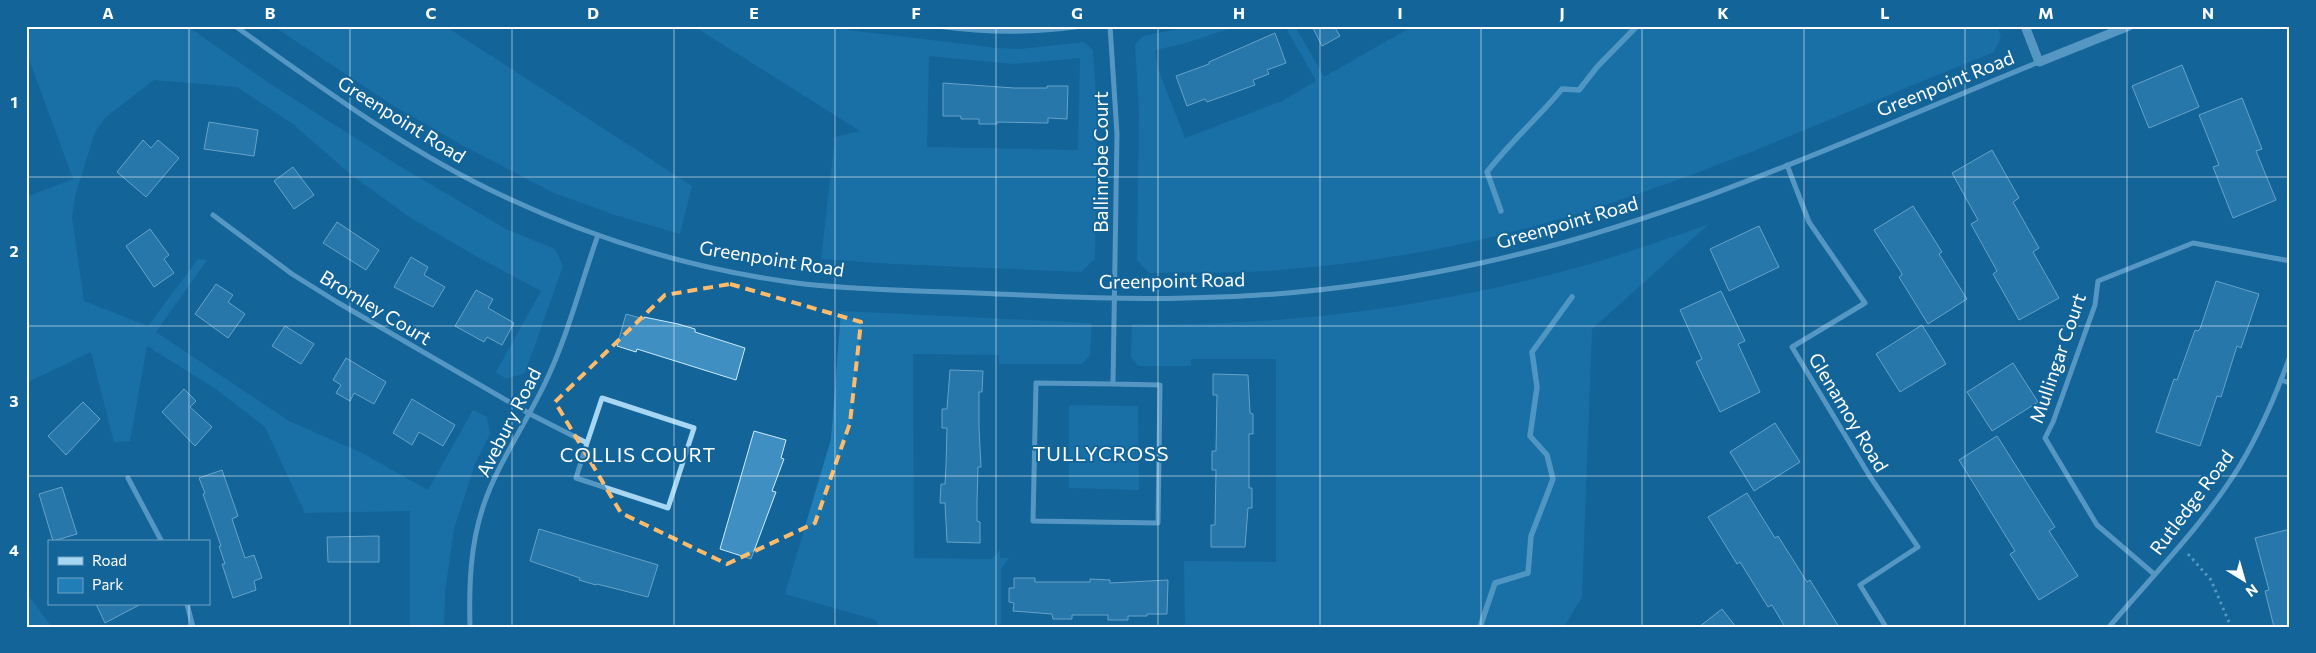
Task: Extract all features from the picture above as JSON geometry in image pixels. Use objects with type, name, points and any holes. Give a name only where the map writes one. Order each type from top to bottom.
[{"type":"street","name":"Greenpoint Road","points":[[235,26],[359,114],[438,163],[502,196],[598,235],[692,263],[803,284],[880,290],[1115,298],[1187,298],[1260,294],[1372,281],[1478,263],[1564,242],[1636,220],[1787,165],[2129,26]]},
{"type":"street","points":[[937,26],[980,32],[1014,33],[1082,26]]},
{"type":"street","name":"Ballinrobe Court","points":[[1110,26],[1117,134],[1113,384]]},
{"type":"street","points":[[2025,26],[2040,62]]},
{"type":"street","name":"Glenamoy Road","points":[[1787,165],[1809,222],[1864,303],[1792,347],[1869,475],[1918,547],[1860,585],[1886,627]]},
{"type":"street","name":"Bromley Court","points":[[213,215],[292,274],[530,414]]},
{"type":"street","name":"Avebury Road","points":[[470,627],[469,593],[471,564],[484,505],[546,381],[598,235]]},
{"type":"street","name":"Mullingar Court","points":[[2154,574],[2097,525],[2045,438],[2053,422],[2095,305],[2098,281],[2193,243],[2290,261]]},
{"type":"street","name":"Rutledge Road","points":[[2109,627],[2218,496],[2238,467],[2262,423],[2290,356]]},
{"type":"street","points":[[2281,380],[2290,383]]},
{"type":"street","points":[[1036,383],[1113,384],[1160,385],[1158,523],[1034,521],[1036,383]]},
{"type":"street","points":[[602,398],[694,428],[668,508],[576,478],[587,443],[602,398]]},
{"type":"street","points":[[530,414],[587,443]]},
{"type":"street","points":[[128,478],[161,540]]},
{"type":"street","points":[[188,606],[193,627]]},
{"type":"path","points":[[2178,545],[2211,580],[2231,627]]},
{"type":"highlighted area","points":[[730,284],[861,322],[850,423],[815,523],[727,564],[621,513],[555,402],[665,295]]},
{"type":"green space","points":[[26,26],[187,26],[269,83],[393,162],[506,229],[555,249],[563,266],[525,373],[506,379],[496,372],[541,291],[472,254],[408,216],[349,173],[293,124],[237,87],[154,80],[106,117],[95,132],[75,196],[72,217],[84,301],[148,326],[198,259],[207,260],[156,332],[289,421],[362,453],[428,490],[473,410],[487,417],[490,434],[475,464],[454,529],[445,592],[444,627],[410,627],[410,511],[305,513],[265,427],[213,387],[147,346],[130,441],[114,442],[91,352],[26,383],[26,197],[73,179],[26,51]]},
{"type":"green space","points":[[273,26],[445,26],[692,186],[680,234],[615,215],[554,193],[462,145],[394,106]]},
{"type":"green space","points":[[848,26],[848,30],[997,48],[1020,49],[1084,42],[1093,50],[1097,112],[1095,259],[1081,272],[821,259],[835,137],[860,131],[695,27]],"holes":[[[929,56],[1013,64],[1080,58],[1078,150],[927,147]]]},
{"type":"green space","points":[[1193,26],[1237,26],[1183,44],[1155,50],[1158,69],[1185,138],[1282,101],[1316,81],[1285,26],[1295,26],[1324,77],[1413,26],[1997,26],[2001,37],[1994,52],[1723,163],[1612,203],[1556,220],[1481,240],[1363,261],[1285,270],[1149,273],[1137,260],[1139,111],[1135,45],[1143,36]]},
{"type":"green space","points":[[1709,224],[1592,329],[1582,597],[1564,627],[1185,627],[1184,561],[1276,562],[1276,359],[1191,359],[1191,366],[1138,366],[1131,357],[1132,324],[1188,324],[1299,318],[1409,304],[1518,283],[1572,269]]},
{"type":"green space","points":[[841,311],[1092,323],[1090,355],[1082,364],[999,364],[999,355],[913,354],[914,558],[992,559],[1000,550],[1000,558],[1009,558],[1001,569],[1001,627],[879,627],[876,620],[785,594],[831,439]]},
{"type":"green space","points":[[1069,405],[1138,406],[1139,490],[1069,488]]},
{"type":"green space","points":[[26,593],[52,627],[26,627]]},
{"type":"building","points":[[1312,26],[1334,26],[1340,36],[1322,46]]},
{"type":"building","points":[[1275,33],[1286,63],[1267,70],[1269,74],[1253,80],[1255,85],[1207,102],[1205,99],[1187,106],[1176,76],[1209,64],[1209,62]]},
{"type":"building","points":[[2182,65],[2199,107],[2149,128],[2132,86]]},
{"type":"building","points":[[943,83],[1014,88],[1068,86],[1067,119],[1048,118],[1048,123],[997,122],[997,124],[979,124],[979,119],[943,116]]},
{"type":"building","points":[[2242,98],[2262,149],[2256,151],[2276,200],[2233,218],[2213,167],[2219,165],[2199,115]]},
{"type":"building","points":[[209,122],[258,130],[254,156],[204,149]]},
{"type":"building","points":[[143,140],[151,148],[158,140],[179,158],[146,197],[117,172]]},
{"type":"building","points":[[1992,150],[2019,198],[2013,202],[2039,248],[2033,252],[2059,298],[2019,320],[1993,274],[1997,271],[1971,224],[1978,220],[1952,173]]},
{"type":"building","points":[[293,167],[314,195],[294,209],[274,181]]},
{"type":"building","points":[[1913,206],[1942,252],[1939,254],[1967,299],[1928,324],[1899,277],[1902,275],[1901,272],[1874,230]]},
{"type":"building","points":[[337,222],[379,250],[366,270],[323,243]]},
{"type":"building","points":[[1759,226],[1779,267],[1729,291],[1710,249]]},
{"type":"building","points":[[150,229],[169,255],[164,259],[174,273],[154,287],[126,246]]},
{"type":"building","points":[[411,257],[428,267],[424,275],[445,287],[433,307],[394,287]]},
{"type":"building","points":[[2216,281],[2259,294],[2241,348],[2237,346],[2221,397],[2217,396],[2200,446],[2156,432],[2174,379],[2177,380],[2195,330],[2198,331],[2200,329]]},
{"type":"building","points":[[216,284],[233,295],[228,302],[245,314],[228,338],[195,314]]},
{"type":"building","points":[[476,290],[493,299],[488,308],[514,323],[502,345],[487,337],[484,342],[455,326]]},
{"type":"building","points":[[1721,291],[1745,341],[1738,344],[1760,392],[1720,412],[1696,362],[1702,359],[1680,310]]},
{"type":"building","points":[[626,314],[644,319],[644,317],[678,324],[695,329],[695,332],[745,348],[736,380],[637,349],[636,352],[617,346]]},
{"type":"building","points":[[1922,325],[1946,364],[1900,392],[1876,354]]},
{"type":"building","points":[[285,326],[314,344],[301,364],[272,346]]},
{"type":"building","points":[[346,358],[386,382],[374,404],[354,393],[350,401],[336,393],[341,385],[333,380]]},
{"type":"building","points":[[2013,363],[2038,402],[1992,431],[1967,392]]},
{"type":"building","points":[[950,370],[983,371],[982,392],[979,392],[981,467],[978,467],[977,503],[977,521],[980,522],[980,543],[947,542],[945,503],[940,503],[941,484],[945,484],[947,428],[942,428],[942,409],[947,409]]},
{"type":"building","points":[[1213,374],[1248,375],[1250,413],[1253,414],[1253,434],[1249,434],[1249,488],[1252,488],[1252,508],[1248,508],[1245,547],[1211,547],[1211,525],[1215,525],[1216,470],[1212,470],[1212,451],[1216,451],[1217,395],[1213,395]]},
{"type":"building","points":[[184,389],[196,401],[190,407],[212,427],[195,446],[162,412]]},
{"type":"building","points":[[412,399],[455,425],[443,446],[419,432],[412,445],[393,433]]},
{"type":"building","points":[[83,402],[100,419],[66,455],[48,436]]},
{"type":"building","points":[[1775,423],[1800,462],[1754,491],[1730,452]]},
{"type":"building","points":[[754,431],[786,440],[781,458],[784,459],[772,491],[776,492],[751,559],[720,549]]},
{"type":"building","points":[[1997,436],[2055,527],[2049,531],[2078,576],[2039,600],[2010,554],[2015,551],[1959,460]]},
{"type":"building","points":[[222,470],[238,516],[232,519],[245,558],[254,555],[262,578],[254,581],[256,590],[233,598],[222,564],[225,564],[219,546],[221,546],[199,478]]},
{"type":"building","points":[[62,487],[77,534],[53,540],[39,494]]},
{"type":"building","points":[[1747,493],[1775,538],[1778,536],[1807,582],[1810,580],[1839,627],[1785,627],[1772,605],[1768,607],[1740,562],[1737,564],[1708,517]]},
{"type":"building","points":[[539,529],[658,565],[648,597],[579,580],[580,578],[530,561]]},
{"type":"building","points":[[2290,529],[2290,627],[2274,627],[2265,591],[2269,590],[2255,538]]},
{"type":"building","points":[[379,536],[379,562],[328,562],[327,537]]},
{"type":"building","points":[[1014,578],[1035,578],[1035,582],[1090,582],[1090,579],[1110,580],[1110,583],[1168,580],[1167,614],[1128,616],[1128,620],[1108,620],[1108,615],[1072,615],[1072,619],[1053,619],[1052,614],[1013,611],[1014,603],[1009,602],[1009,588],[1014,588]]},
{"type":"building","points":[[97,606],[137,606],[105,623]]},
{"type":"building","points":[[1722,609],[1736,627],[1699,627]]},
{"type":"waterway","points":[[1501,211],[1487,172],[1562,89],[1579,90],[1597,67],[1637,26]]},
{"type":"waterway","points":[[1480,627],[1495,583],[1528,573],[1531,536],[1553,479],[1547,455],[1530,436],[1537,387],[1532,352],[1572,297]]},
{"type":"district","name":"TULLYCROSS","points":[[1101,453]]},
{"type":"district","name":"COLLIS COURT","points":[[638,454]]}]
